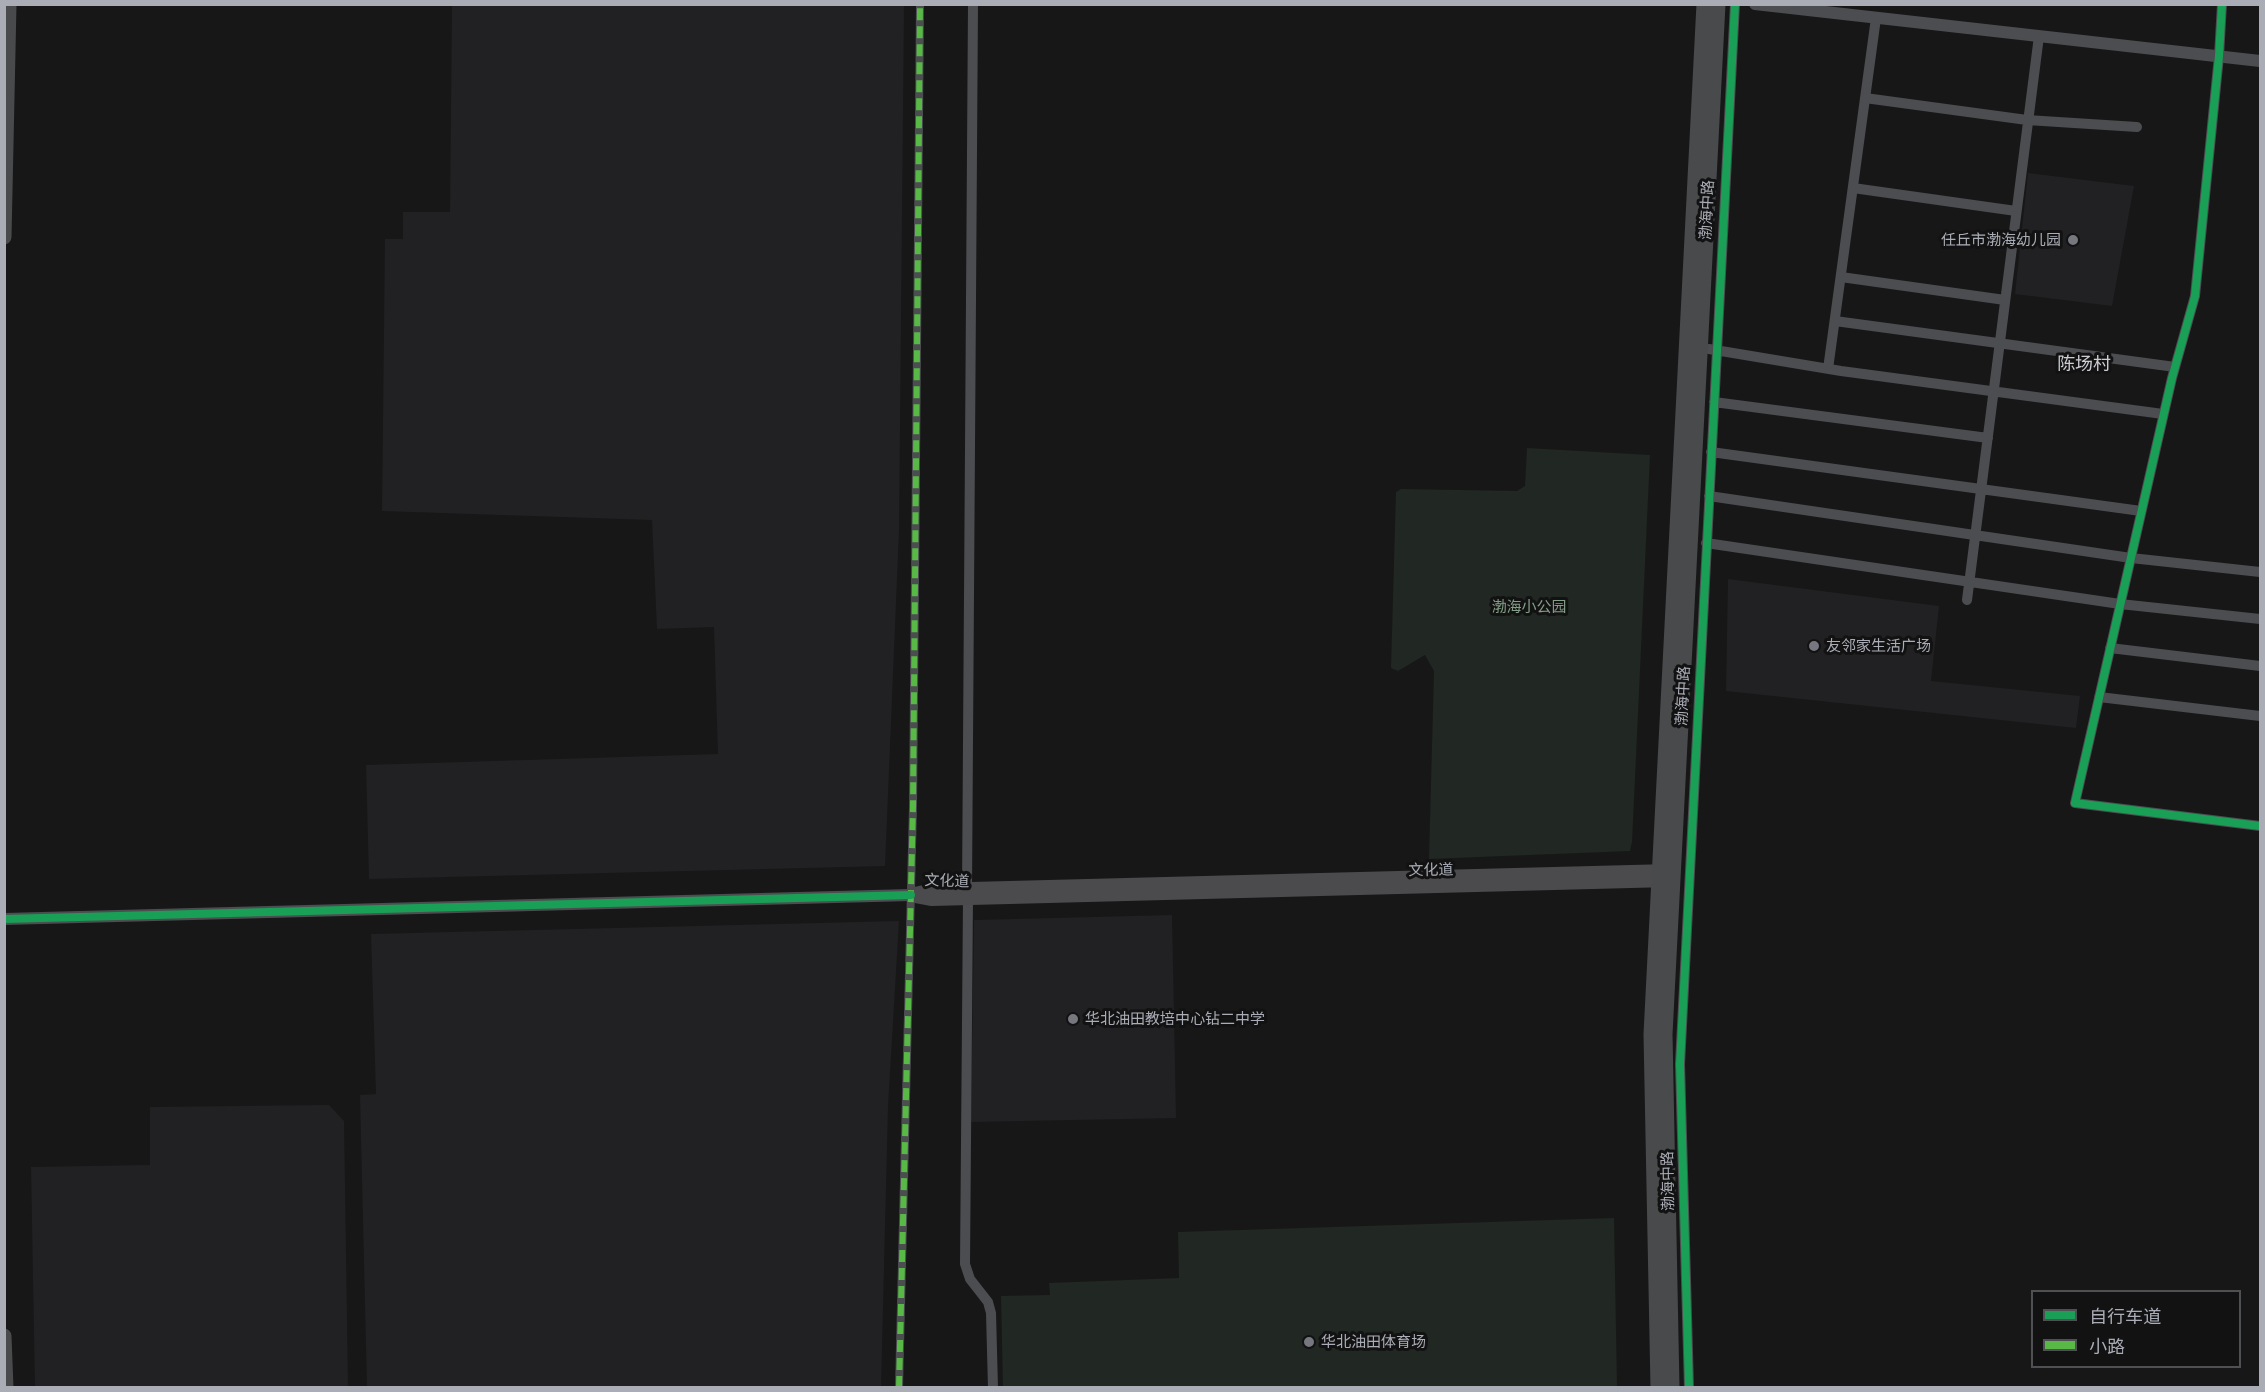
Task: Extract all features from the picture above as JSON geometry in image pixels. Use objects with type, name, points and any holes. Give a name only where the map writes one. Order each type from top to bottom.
[{"type":"main road","points":[[4,237],[9,4]]},
{"type":"main road","name":"渤海中路","points":[[1672,1388],[1665,1034],[1666,876],[1704,4]]},
{"type":"main road","name":"渤海中路","points":[[1658,1388],[1652,1034],[1666,876],[1700,347],[1718,4]]},
{"type":"main road","name":"文化道","points":[[911,895],[932,899],[967,894],[1666,876]]},
{"type":"main road","points":[[4,1336],[6,1388]]},
{"type":"street","points":[[899,1388],[911,895],[920,4]]},
{"type":"street","points":[[973,4],[965,1264],[970,1279],[988,1302],[991,1313],[993,1388]]},
{"type":"street","points":[[1689,1388],[1680,1064],[1735,4]]},
{"type":"street","points":[[1755,4],[2260,61]]},
{"type":"street","points":[[2222,4],[2219,56],[2195,296],[2163,414],[2075,803],[2260,826]]},
{"type":"street","points":[[1828,369],[1876,18]]},
{"type":"street","points":[[1967,600],[2038,36]]},
{"type":"street","points":[[1865,98],[2028,120],[2137,127]]},
{"type":"street","points":[[1853,188],[2016,211]]},
{"type":"street","points":[[1841,277],[2005,300]]},
{"type":"street","points":[[1835,321],[2175,367]]},
{"type":"street","points":[[1700,347],[1828,369],[2163,414]]},
{"type":"street","points":[[1714,402],[1988,438]]},
{"type":"street","points":[[1711,452],[2141,511]]},
{"type":"street","points":[[1709,496],[2131,558],[2260,572]]},
{"type":"street","points":[[1706,543],[2120,604],[2260,619]]},
{"type":"street","points":[[2110,648],[2260,666]]},
{"type":"street","points":[[2099,697],[2260,716]]},
{"type":"street","points":[[4,919],[911,895]]},
{"type":"shaded area","points":[[452,5],[904,5],[899,530],[885,866],[369,879],[366,765],[718,754],[714,627],[657,629],[652,520],[382,511],[385,239],[403,239],[403,212],[450,212]]},
{"type":"shaded area","name":"任丘市渤海幼儿园","points":[[2028,173],[2134,186],[2112,306],[2015,294]]},
{"type":"shaded area","points":[[1728,579],[1939,606],[1931,681],[2080,696],[2076,728],[1726,691]]},
{"type":"shaded area","name":"华北油田教培中心钻二中学","points":[[1172,915],[1176,1118],[971,1122],[974,920]]},
{"type":"shaded area","points":[[899,921],[888,1106],[881,1387],[367,1387],[360,1095],[376,1094],[371,934]]},
{"type":"shaded area","points":[[329,1105],[344,1121],[348,1387],[35,1387],[31,1167],[150,1165],[150,1107]]},
{"type":"green space","name":"渤海小公园","points":[[1527,448],[1650,455],[1630,851],[1429,859],[1434,671],[1425,655],[1398,671],[1391,668],[1396,492],[1401,489],[1517,491],[1525,486]]},
{"type":"green space","name":"华北油田体育场","points":[[1614,1218],[1617,1387],[1003,1387],[1001,1296],[1050,1295],[1049,1283],[1179,1278],[1178,1232]]},
{"type":"marked path","points":[[899,1388],[913,806],[920,4]]},
{"type":"cycle path","points":[[1689,1388],[1680,1064],[1735,4]]},
{"type":"cycle path","points":[[2222,4],[2219,56],[2195,296],[2172,378],[2075,803],[2260,826]]},
{"type":"cycle path","points":[[4,919],[911,895]]},
{"type":"place","name":"任丘市渤海幼儿园","points":[[2073,240]]},
{"type":"place","name":"友邻家生活广场","points":[[1814,646]]},
{"type":"place","name":"华北油田教培中心钻二中学","points":[[1073,1019]]},
{"type":"place","name":"华北油田体育场","points":[[1309,1342]]},
{"type":"district","name":"陈场村","points":[[2084,364]]}]
